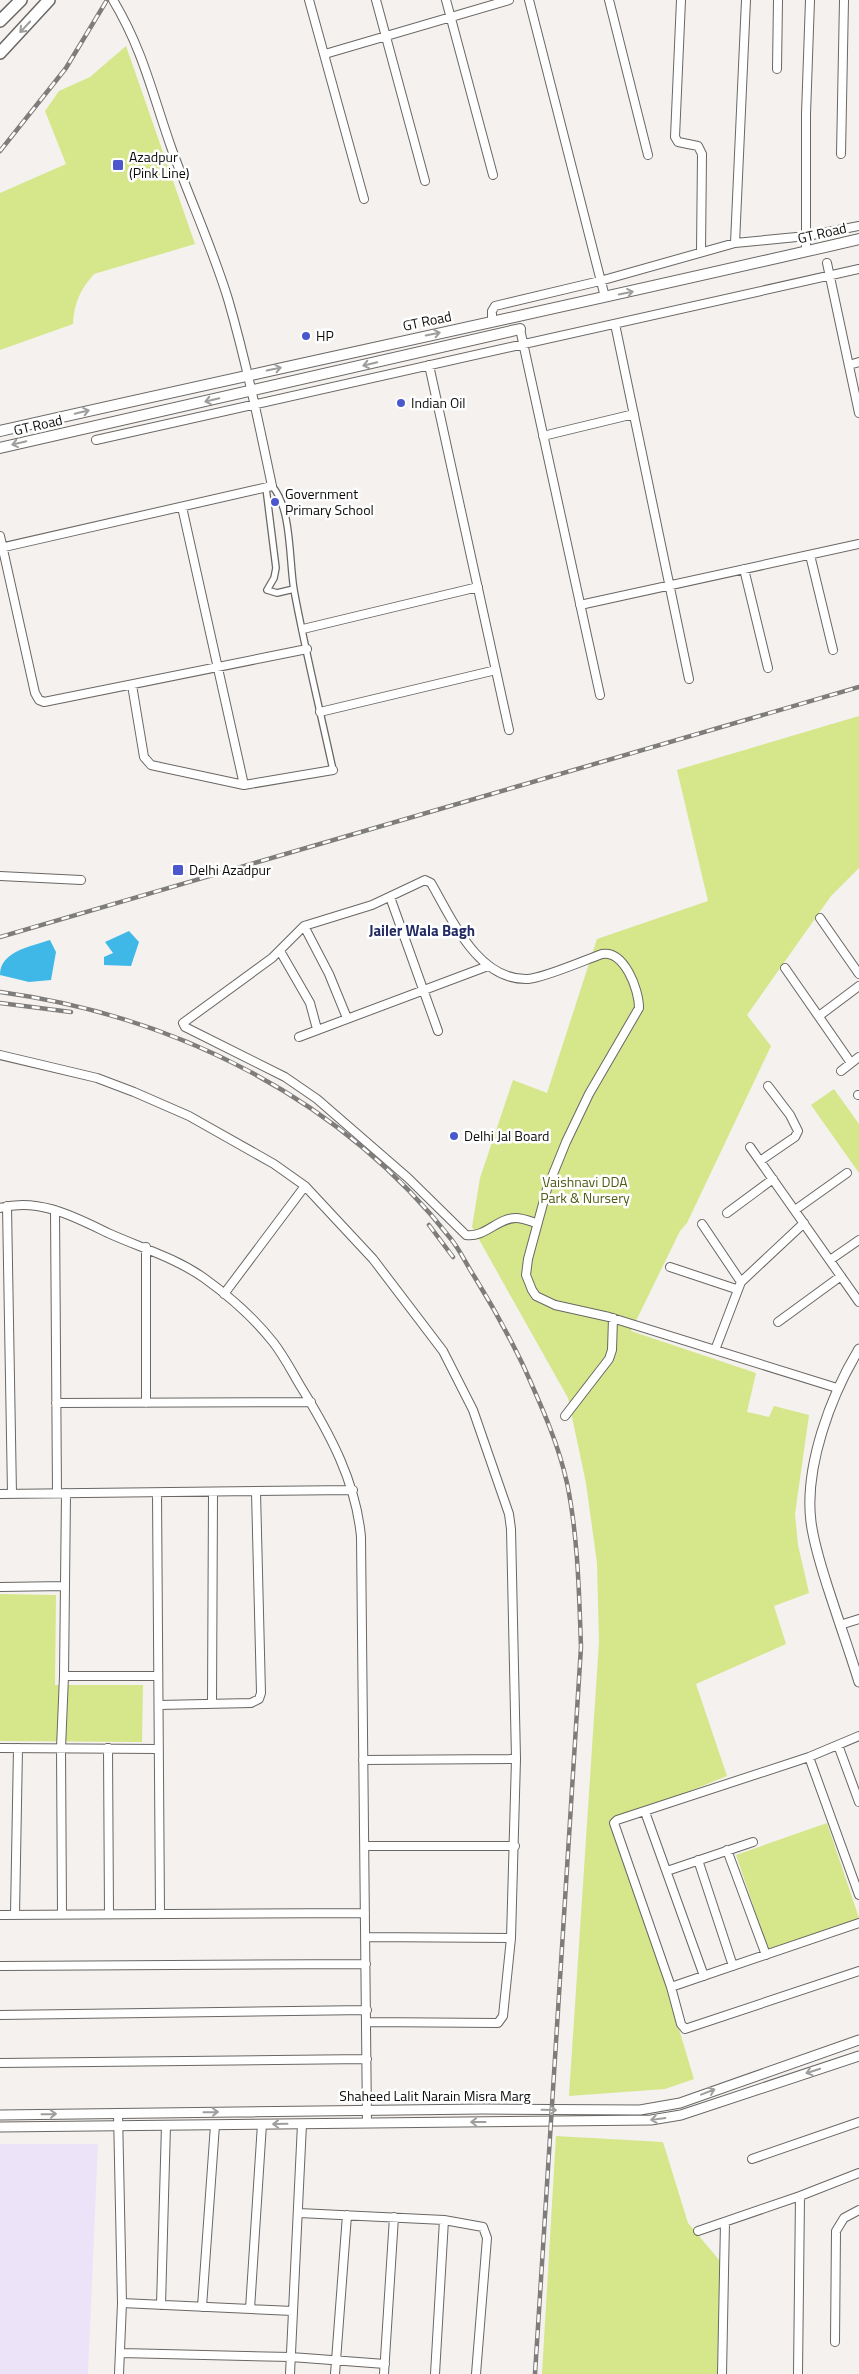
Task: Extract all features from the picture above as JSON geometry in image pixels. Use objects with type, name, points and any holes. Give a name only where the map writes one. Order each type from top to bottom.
[{"type":"main road","points":[[0,21],[21,0]]},
{"type":"main road","points":[[0,53],[50,0]]},
{"type":"main road","name":"GT Road","points":[[0,431],[859,239]]},
{"type":"main road","name":"GT Road","points":[[0,448],[520,330]]},
{"type":"street","points":[[113,0],[130,28],[142,56],[170,144],[227,297],[249,374],[269,487],[276,568],[274,578],[267,590],[278,594],[294,589]]},
{"type":"street","points":[[309,0],[364,199]]},
{"type":"street","points":[[376,0],[426,181]]},
{"type":"street","points":[[446,0],[493,175]]},
{"type":"street","points":[[325,54],[509,0]]},
{"type":"street","points":[[529,0],[600,281],[606,297]]},
{"type":"street","points":[[610,0],[648,155]]},
{"type":"street","points":[[681,0],[675,137],[678,142],[698,146],[702,154],[701,252]]},
{"type":"street","points":[[735,243],[746,0]]},
{"type":"street","points":[[777,69],[778,0]]},
{"type":"street","points":[[806,251],[806,114],[810,0]]},
{"type":"street","points":[[841,154],[844,0]]},
{"type":"street","points":[[492,321],[492,311],[495,306],[600,281],[735,243],[807,236],[859,226]]},
{"type":"street","points":[[827,263],[859,413]]},
{"type":"street","points":[[96,440],[859,270]]},
{"type":"street","points":[[615,324],[689,679]]},
{"type":"street","points":[[520,330],[600,695]]},
{"type":"street","points":[[849,365],[859,362]]},
{"type":"street","points":[[429,365],[510,730]]},
{"type":"street","points":[[543,436],[634,414]]},
{"type":"street","points":[[1,547],[269,487],[280,495],[286,522],[294,589],[333,770],[244,785],[147,763],[144,757],[132,686]]},
{"type":"street","points":[[182,507],[244,785]]},
{"type":"street","points":[[0,536],[37,698],[44,702],[132,686],[307,649]]},
{"type":"street","points":[[580,604],[859,544]]},
{"type":"street","points":[[810,555],[833,650]]},
{"type":"street","points":[[744,569],[768,668]]},
{"type":"street","points":[[303,629],[478,586]]},
{"type":"street","points":[[320,712],[496,670]]},
{"type":"street","points":[[0,876],[81,880]]},
{"type":"street","points":[[536,1223],[514,1218],[499,1223],[477,1236],[466,1235],[408,1178],[318,1099],[285,1077],[184,1026],[185,1021],[280,951],[304,926],[390,897],[421,881],[428,880],[474,952],[488,966],[509,976],[528,979],[602,954],[611,953],[625,964],[639,1002],[638,1013],[589,1094],[566,1142],[536,1223],[526,1275],[536,1296],[556,1305],[613,1318],[837,1388]]},
{"type":"street","points":[[390,897],[438,1031]]},
{"type":"street","points":[[820,918],[859,974]]},
{"type":"street","points":[[304,926],[333,982],[347,1018]]},
{"type":"street","points":[[280,951],[310,1003],[317,1030]]},
{"type":"street","points":[[299,1036],[424,992],[488,966]]},
{"type":"street","points":[[785,968],[851,1063]]},
{"type":"street","points":[[819,1016],[859,986]]},
{"type":"street","points":[[0,1055],[97,1078],[134,1092],[189,1116],[274,1164],[305,1186],[373,1259],[443,1351],[479,1424],[509,1514],[511,1530],[516,1759],[511,1938],[503,2016],[498,2023],[366,2022]]},
{"type":"street","points":[[840,1071],[859,1057]]},
{"type":"street","points":[[760,1161],[795,1137],[798,1131],[790,1115],[768,1086]]},
{"type":"street","points":[[750,1147],[859,1302]]},
{"type":"street","points":[[795,1210],[847,1173]]},
{"type":"street","points":[[727,1213],[773,1179]]},
{"type":"street","points":[[224,1294],[305,1186]]},
{"type":"street","points":[[12,1494],[4,1207],[55,1210],[71,1214],[109,1233],[146,1247],[179,1263],[224,1294],[244,1311],[273,1342],[326,1428],[353,1490],[359,1514],[361,1537],[367,2123]]},
{"type":"street","points":[[55,1210],[57,1494]]},
{"type":"street","points":[[715,1350],[738,1285],[804,1223]]},
{"type":"street","points":[[702,1224],[738,1285]]},
{"type":"street","points":[[830,1260],[859,1240]]},
{"type":"street","points":[[146,1247],[146,1403]]},
{"type":"street","points":[[670,1267],[738,1285]]},
{"type":"street","points":[[778,1322],[841,1276]]},
{"type":"street","points":[[566,1416],[609,1359],[612,1350],[613,1318]]},
{"type":"street","points":[[859,1349],[837,1388],[826,1416],[814,1469],[810,1509],[816,1547],[859,1682]]},
{"type":"street","points":[[56,1404],[311,1402]]},
{"type":"street","points":[[0,1494],[353,1490]]},
{"type":"street","points":[[159,1705],[255,1703],[261,1693],[256,1492]]},
{"type":"street","points":[[157,1493],[160,1914]]},
{"type":"street","points":[[212,1704],[213,1493]]},
{"type":"street","points":[[62,1914],[61,1748],[64,1676],[66,1494]]},
{"type":"street","points":[[0,1587],[65,1586]]},
{"type":"street","points":[[840,1625],[859,1619]]},
{"type":"street","points":[[64,1676],[158,1676]]},
{"type":"street","points":[[859,1736],[809,1757],[617,1820],[614,1827],[671,1987],[681,2024],[685,2029],[859,1971]]},
{"type":"street","points":[[838,1745],[859,1802]]},
{"type":"street","points":[[0,1748],[159,1749]]},
{"type":"street","points":[[15,1915],[18,1748]]},
{"type":"street","points":[[108,1748],[109,1914]]},
{"type":"street","points":[[809,1757],[859,1895]]},
{"type":"street","points":[[364,1760],[516,1759]]},
{"type":"street","points":[[644,1812],[704,1976]]},
{"type":"street","points":[[667,1871],[753,1842]]},
{"type":"street","points":[[364,1846],[514,1846]]},
{"type":"street","points":[[728,1850],[766,1955]]},
{"type":"street","points":[[698,1860],[733,1966]]},
{"type":"street","points":[[0,1915],[365,1913]]},
{"type":"street","points":[[671,1987],[859,1923]]},
{"type":"street","points":[[366,1938],[511,1938]]},
{"type":"street","points":[[0,1966],[366,1964]]},
{"type":"street","points":[[0,2015],[367,2010]]},
{"type":"street","name":"Shaheed Lalit Narain Misra Marg","points":[[0,2115],[483,2109],[626,2111],[662,2108],[859,2040]]},
{"type":"street","name":"Shaheed Lalit Narain Misra Marg","points":[[0,2126],[652,2120],[681,2115],[859,2056]]},
{"type":"street","points":[[0,2062],[367,2059]]},
{"type":"street","points":[[118,2113],[122,2303],[119,2374]]},
{"type":"street","points":[[752,2159],[859,2122]]},
{"type":"street","points":[[250,2309],[262,2124]]},
{"type":"street","points":[[290,2374],[302,2124]]},
{"type":"street","points":[[161,2305],[166,2125]]},
{"type":"street","points":[[202,2307],[216,2125]]},
{"type":"street","points":[[698,2231],[800,2196],[859,2173]]},
{"type":"street","points":[[798,2374],[800,2196]]},
{"type":"street","points":[[834,2342],[836,2231],[844,2218],[859,2210]]},
{"type":"street","points":[[299,2213],[444,2220],[479,2225],[486,2231],[476,2374]]},
{"type":"street","points":[[336,2374],[347,2215]]},
{"type":"street","points":[[384,2374],[394,2217]]},
{"type":"street","points":[[435,2374],[444,2220]]},
{"type":"street","points":[[722,2374],[725,2222]]},
{"type":"street","points":[[122,2303],[294,2311]]},
{"type":"street","points":[[121,2353],[291,2357],[385,2364]]},
{"type":"shaded area","points":[[0,2144],[98,2144],[88,2374],[0,2374]]},
{"type":"green space","points":[[126,46],[195,244],[94,274],[79,297],[73,324],[0,350],[0,193],[66,164],[45,111],[59,91],[90,77]]},
{"type":"green space","name":"Vaishnavi DDA Park & Nursery","points":[[859,716],[859,868],[831,896],[747,1015],[771,1046],[687,1223],[680,1231],[631,1331],[756,1373],[747,1412],[769,1417],[774,1406],[809,1415],[795,1514],[798,1545],[809,1593],[774,1606],[786,1644],[696,1684],[727,1776],[616,1821],[694,2079],[665,2089],[569,2096],[599,1642],[597,1563],[586,1483],[568,1398],[472,1227],[480,1178],[513,1080],[547,1093],[597,939],[708,901],[677,770]]},
{"type":"green space","points":[[834,1089],[859,1124],[859,1173],[811,1105]]},
{"type":"green space","points":[[0,1594],[56,1595],[55,1685],[143,1685],[142,1742],[0,1741]]},
{"type":"green space","points":[[827,1823],[859,1918],[768,1949],[736,1855]]},
{"type":"green space","points":[[556,2136],[663,2142],[688,2223],[720,2261],[717,2374],[542,2374]]},
{"type":"water","points":[[129,931],[139,942],[131,966],[104,965],[104,957],[113,953],[105,942]]},
{"type":"water","points":[[50,940],[56,952],[51,980],[29,982],[0,975],[1,967],[11,955],[26,947]]},
{"type":"railway","points":[[0,151],[66,68],[107,0]]},
{"type":"railway","points":[[0,937],[859,687]]},
{"type":"railway","points":[[0,992],[65,1004],[129,1021],[191,1044],[250,1072],[306,1105],[359,1144],[407,1189],[454,1243],[512,1342],[548,1423],[567,1483],[574,1523],[581,1647],[535,2374]]},
{"type":"railway","points":[[0,1003],[71,1012]]},
{"type":"railway","points":[[429,1225],[453,1257]]},
{"type":"place","name":"Azadpur (Pink Line)","points":[[118,165]]},
{"type":"place","name":"HP","points":[[306,336]]},
{"type":"place","name":"Indian Oil","points":[[401,403]]},
{"type":"place","name":"Government Primary School","points":[[275,502]]},
{"type":"place","name":"Delhi Azadpur","points":[[178,870]]},
{"type":"place","name":"Delhi Jal Board","points":[[454,1136]]},
{"type":"district","name":"Jailer Wala Bagh","points":[[422,931]]}]
